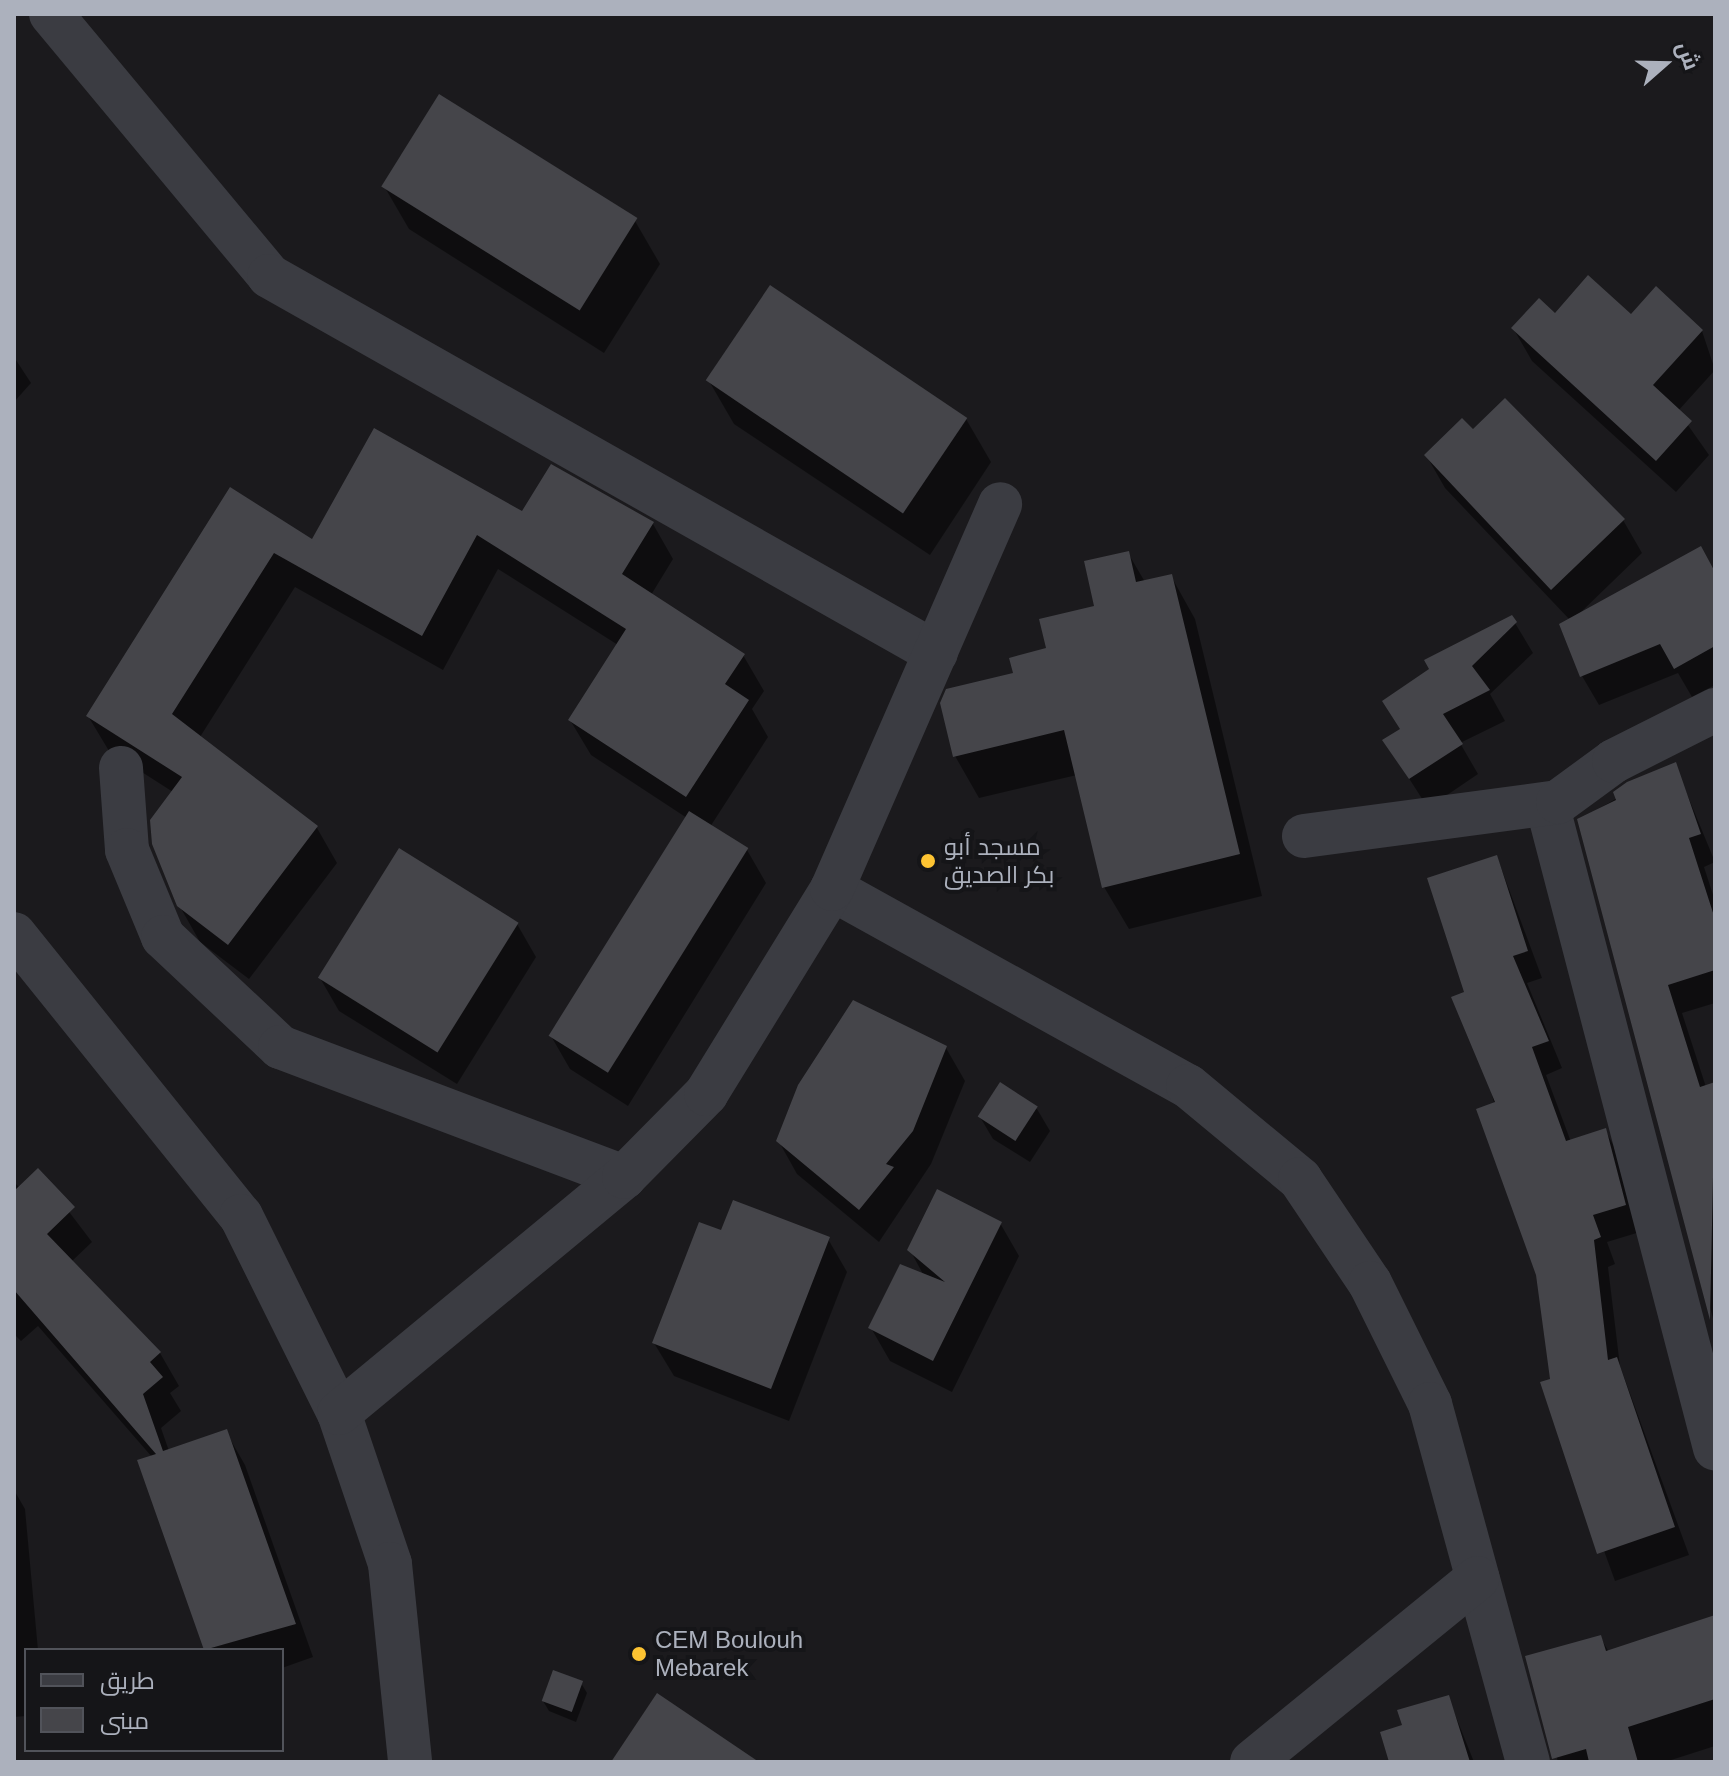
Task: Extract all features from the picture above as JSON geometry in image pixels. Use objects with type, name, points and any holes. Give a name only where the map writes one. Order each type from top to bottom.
[{"type":"street","points":[[51,14],[269,276],[936,653]]},
{"type":"street","points":[[339,1413],[624,1177],[706,1094],[832,889],[1000,504]]},
{"type":"street","points":[[1304,836],[1547,804],[1710,722]]},
{"type":"street","points":[[121,768],[127,850],[163,937],[280,1047],[624,1177]]},
{"type":"street","points":[[1547,804],[1708,1380],[1715,1448]]},
{"type":"street","points":[[832,889],[1188,1086],[1300,1179],[1370,1283],[1430,1404],[1528,1762]]},
{"type":"street","points":[[23,964],[241,1216],[339,1413],[390,1564],[410,1762]]},
{"type":"street","points":[[1254,1761],[1478,1578]]},
{"type":"building","points":[[439,94],[637,218],[580,310],[381,186]]},
{"type":"building","points":[[1588,275],[1631,314],[1656,286],[1703,330],[1653,385],[1692,421],[1656,461],[1511,328],[1539,298],[1555,313]]},
{"type":"building","points":[[770,285],[967,418],[903,513],[706,380]]},
{"type":"building","points":[[1505,398],[1625,519],[1551,590],[1424,455],[1462,418],[1473,429]]},
{"type":"building","points":[[374,428],[522,511],[551,464],[654,522],[622,574],[745,654],[725,684],[749,700],[686,797],[568,720],[626,629],[477,535],[422,636],[274,553],[172,714],[318,826],[228,945],[177,906],[152,844],[150,820],[182,777],[86,716],[230,487],[312,539]]},
{"type":"building","points":[[1701,546],[1715,572],[1715,646],[1674,669],[1660,644],[1580,677],[1559,624]]},
{"type":"building","points":[[1129,551],[1136,582],[1172,574],[1240,854],[1102,888],[1064,730],[953,757],[940,703],[946,689],[1013,673],[1009,658],[1046,648],[1039,619],[1094,606],[1084,561]]},
{"type":"building","points":[[1512,615],[1517,622],[1472,666],[1490,690],[1443,714],[1463,744],[1409,779],[1382,740],[1400,729],[1382,701],[1429,669],[1424,660]]},
{"type":"building","points":[[1676,762],[1701,834],[1689,838],[1715,919],[1715,970],[1668,985],[1700,1087],[1715,1082],[1710,1320],[1577,819],[1616,800],[1613,792],[1627,782]]},
{"type":"building","points":[[689,811],[748,848],[608,1073],[549,1036]]},
{"type":"building","points":[[399,848],[519,923],[437,1052],[318,978]]},
{"type":"building","points":[[1497,855],[1528,951],[1513,956],[1549,1041],[1532,1047],[1566,1141],[1606,1128],[1626,1205],[1593,1215],[1601,1237],[1594,1240],[1608,1360],[1617,1357],[1675,1527],[1597,1554],[1540,1382],[1550,1379],[1536,1275],[1476,1109],[1495,1102],[1451,997],[1464,992],[1427,878]]},
{"type":"building","points":[[853,1000],[947,1046],[913,1131],[886,1164],[894,1167],[859,1210],[776,1141],[798,1085]]},
{"type":"building","points":[[1000,1082],[1038,1107],[1015,1141],[978,1116]]},
{"type":"building","points":[[38,1168],[75,1207],[47,1234],[161,1352],[150,1362],[163,1377],[143,1394],[163,1451],[227,1429],[296,1624],[203,1648],[137,1460],[156,1454],[14,1290],[14,1191]]},
{"type":"building","points":[[937,1189],[1002,1222],[933,1361],[868,1328],[900,1264],[945,1282],[907,1250]]},
{"type":"building","points":[[733,1200],[830,1237],[771,1389],[652,1343],[699,1222],[721,1230]]},
{"type":"building","points":[[1715,1615],[1715,1699],[1628,1727],[1638,1762],[1589,1762],[1586,1749],[1552,1759],[1525,1656],[1601,1635],[1606,1651]]},
{"type":"building","points":[[553,1670],[583,1681],[572,1712],[542,1701]]},
{"type":"building","points":[[657,1693],[759,1762],[611,1762]]},
{"type":"building","points":[[1449,1695],[1470,1762],[1389,1762],[1380,1732],[1402,1725],[1397,1710]]},
{"type":"place","name":"مسجد أبو بكر الصديق","points":[[928,861]]},
{"type":"place","name":"CEM Boulouh Mebarek","points":[[639,1654]]}]
